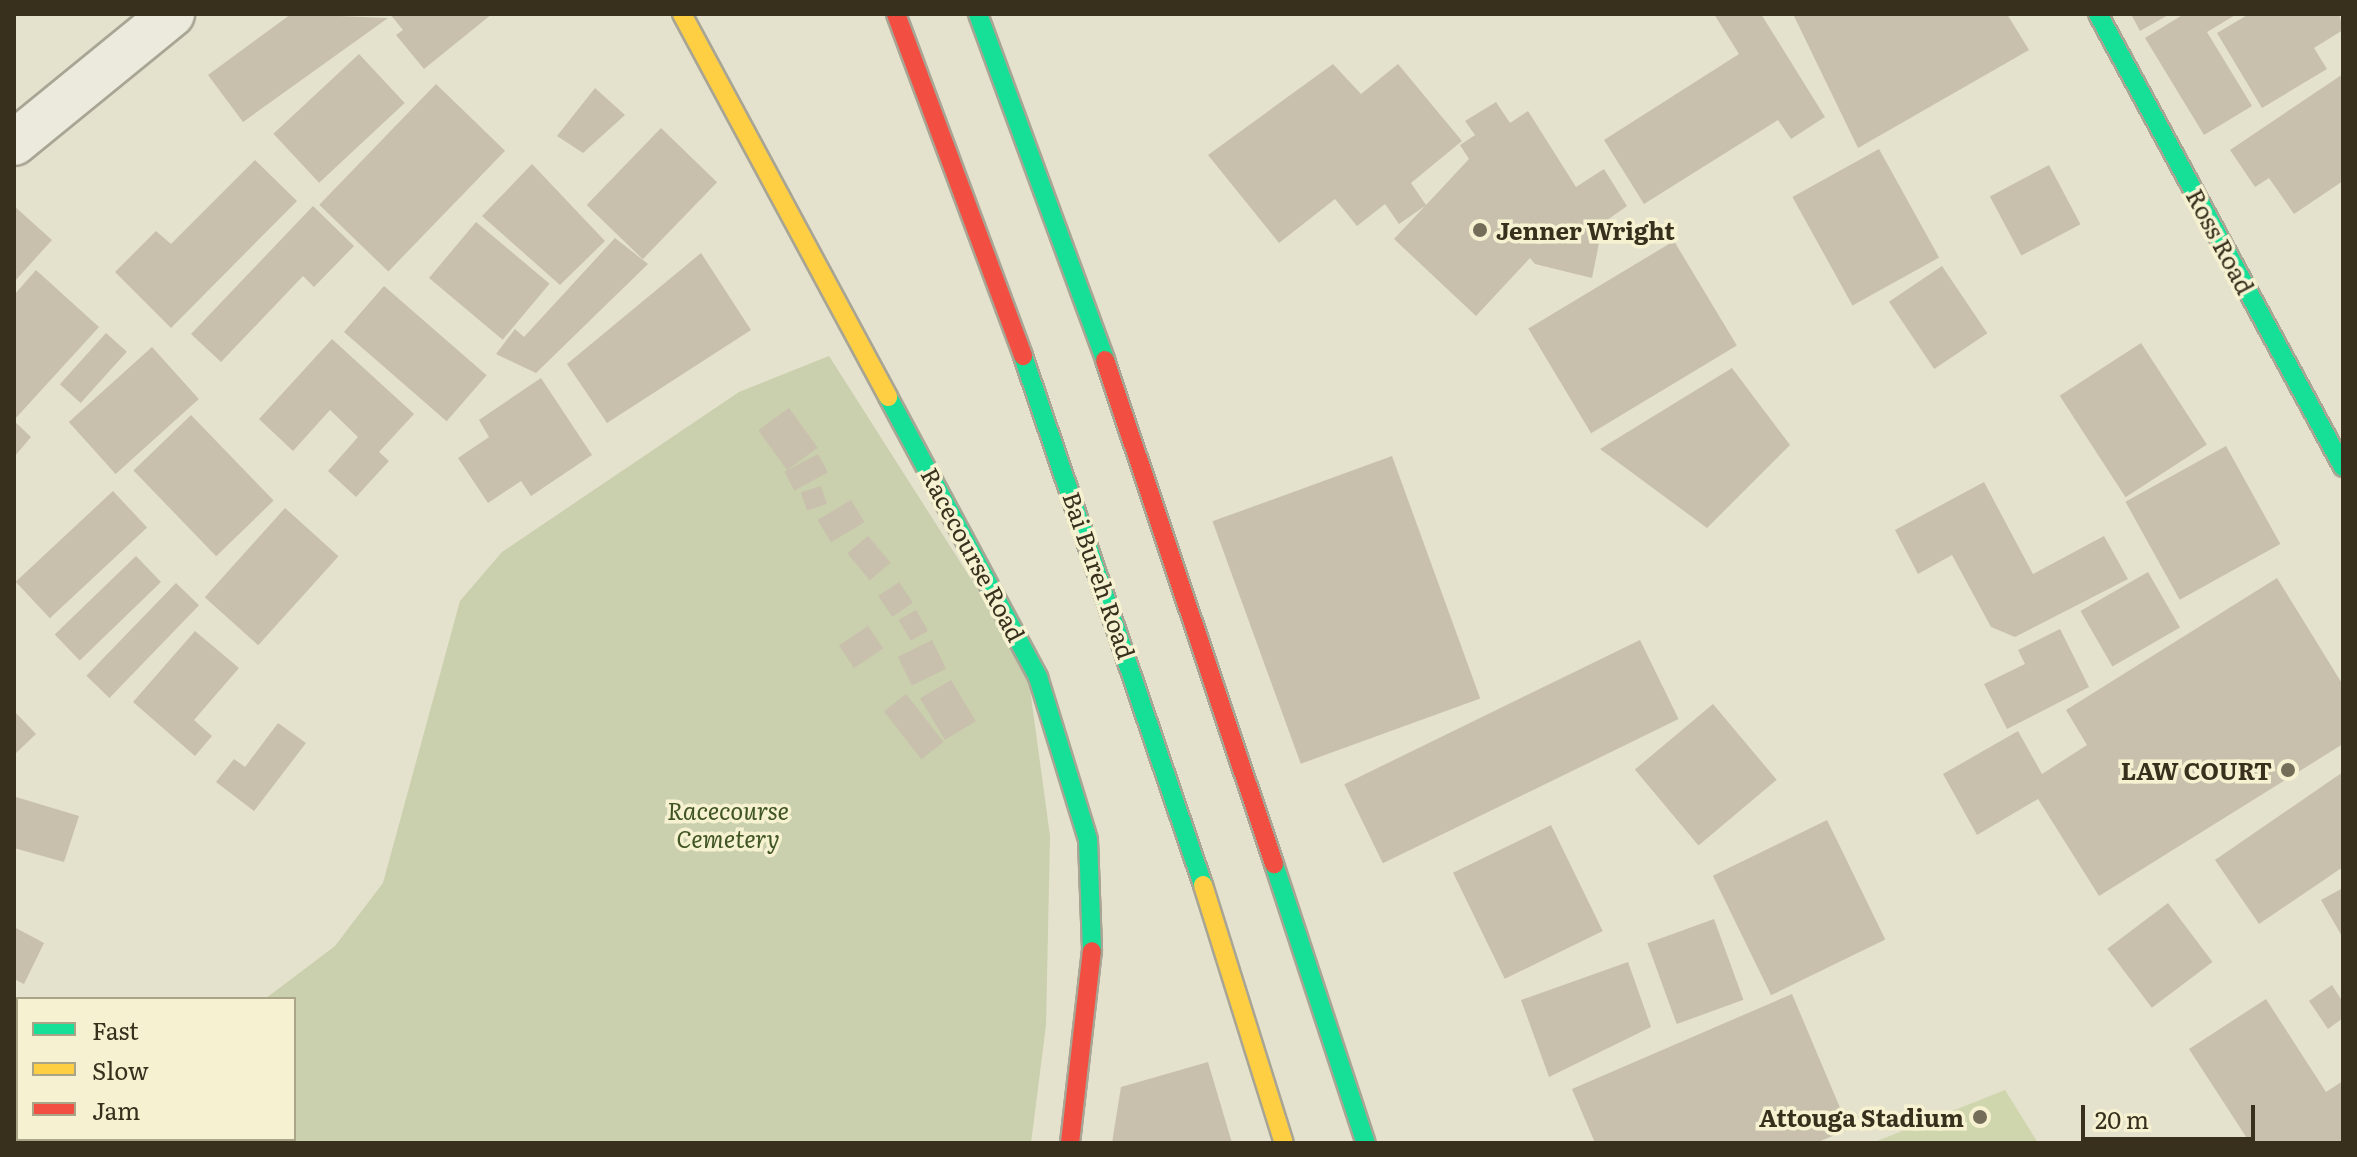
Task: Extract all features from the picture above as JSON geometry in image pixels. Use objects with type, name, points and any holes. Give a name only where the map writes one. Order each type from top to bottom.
[{"type":"main road","name":"Racecourse Road","points":[[682,14],[1038,677],[1088,840],[1093,938],[1070,1143]]},
{"type":"main road","name":"Bai Bureh Road","points":[[896,14],[1054,438],[1166,769],[1284,1143]]},
{"type":"main road","points":[[978,14],[1130,428],[1366,1143]]},
{"type":"main road","name":"Ross Road","points":[[2098,14],[2343,467]]},
{"type":"street","points":[[14,143],[172,14]]},
{"type":"green space","name":"Racecourse Cemetery","points":[[829,356],[1027,667],[1050,836],[1046,1025],[1031,1143],[118,1143],[296,1141],[296,997],[268,997],[335,946],[383,883],[460,601],[502,552],[739,392]]},
{"type":"green space","name":"Attouga Stadium","points":[[2005,1090],[2038,1143],[1872,1143]]},
{"type":"building","points":[[291,14],[388,18],[243,122],[208,75]]},
{"type":"building","points":[[390,14],[492,14],[424,69],[396,35],[403,30]]},
{"type":"building","points":[[1714,14],[1761,14],[1825,117],[1791,139],[1778,120],[1644,204],[1604,140],[1739,54]]},
{"type":"building","points":[[1793,14],[2007,14],[2029,50],[1858,148]]},
{"type":"building","points":[[2131,14],[2170,14],[2140,31]]},
{"type":"building","points":[[2184,14],[2237,14],[2207,32],[2252,106],[2204,135],[2145,38]]},
{"type":"building","points":[[2249,14],[2339,14],[2343,30],[2314,48],[2327,69],[2262,108],[2217,33]]},
{"type":"building","points":[[359,54],[405,103],[319,183],[273,134]]},
{"type":"building","points":[[1333,64],[1361,94],[1398,64],[1462,141],[1411,183],[1426,205],[1469,159],[1460,145],[1475,135],[1465,121],[1496,102],[1510,123],[1528,111],[1576,187],[1604,169],[1627,206],[1603,223],[1592,278],[1535,264],[1530,258],[1476,316],[1394,239],[1425,206],[1399,224],[1385,204],[1357,226],[1335,199],[1279,243],[1208,155]]},
{"type":"building","points":[[2343,74],[2343,181],[2294,214],[2269,178],[2255,187],[2230,150]]},
{"type":"building","points":[[436,84],[505,151],[388,272],[319,205]]},
{"type":"building","points":[[595,88],[625,115],[583,153],[557,136]]},
{"type":"building","points":[[661,128],[717,182],[643,259],[587,205]]},
{"type":"building","points":[[1879,149],[1939,257],[1853,305],[1792,197]]},
{"type":"building","points":[[255,160],[297,201],[171,328],[115,272],[156,231],[171,244]]},
{"type":"building","points":[[532,164],[605,241],[560,285],[482,216]]},
{"type":"building","points":[[2049,165],[2080,224],[2021,256],[1990,196]]},
{"type":"building","points":[[14,206],[52,240],[14,282]]},
{"type":"building","points":[[313,206],[354,246],[314,287],[303,276],[221,362],[191,334]]},
{"type":"building","points":[[476,222],[550,284],[503,340],[429,278]]},
{"type":"building","points":[[615,238],[648,264],[536,373],[496,354],[515,329],[524,337]]},
{"type":"building","points":[[1674,241],[1737,346],[1591,433],[1528,329]]},
{"type":"building","points":[[701,253],[751,330],[607,423],[567,364]]},
{"type":"building","points":[[1942,266],[1987,333],[1934,369],[1889,302]]},
{"type":"building","points":[[36,270],[99,327],[14,420],[14,295]]},
{"type":"building","points":[[384,286],[487,375],[447,421],[344,332]]},
{"type":"building","points":[[106,333],[127,352],[81,403],[60,384]]},
{"type":"building","points":[[332,339],[414,414],[379,452],[389,461],[356,497],[328,471],[358,437],[330,410],[293,451],[259,419]]},
{"type":"building","points":[[2141,343],[2207,444],[2126,497],[2060,396]]},
{"type":"building","points":[[152,347],[199,399],[116,474],[69,422]]},
{"type":"building","points":[[1732,368],[1790,445],[1707,528],[1600,449]]},
{"type":"building","points":[[541,378],[592,455],[531,496],[521,481],[488,503],[458,458],[489,437],[479,420]]},
{"type":"building","points":[[789,408],[818,448],[787,470],[758,430]]},
{"type":"building","points":[[191,415],[274,501],[216,556],[133,471]]},
{"type":"building","points":[[14,421],[31,437],[14,457]]},
{"type":"building","points":[[2226,446],[2280,544],[2180,600],[2125,502]]},
{"type":"building","points":[[818,454],[828,473],[794,490],[784,472]]},
{"type":"building","points":[[1392,456],[1480,698],[1301,764],[1213,521]]},
{"type":"building","points":[[1984,482],[2033,574],[2104,536],[2128,579],[2015,637],[1991,627],[1952,555],[1918,574],[1895,530]]},
{"type":"building","points":[[821,486],[827,504],[807,511],[801,492]]},
{"type":"building","points":[[113,491],[147,528],[50,618],[16,582]]},
{"type":"building","points":[[851,500],[864,522],[831,542],[818,520]]},
{"type":"building","points":[[285,508],[339,556],[258,645],[205,597]]},
{"type":"building","points":[[868,536],[890,563],[870,580],[847,553]]},
{"type":"building","points":[[136,556],[161,582],[80,660],[55,634]]},
{"type":"building","points":[[2148,572],[2180,627],[2112,666],[2080,611]]},
{"type":"building","points":[[2277,578],[2343,685],[2343,744],[2099,896],[2038,799],[1977,835],[1943,774],[2018,731],[2042,774],[2087,745],[2066,710]]},
{"type":"building","points":[[899,582],[913,603],[892,617],[878,596]]},
{"type":"building","points":[[176,583],[199,605],[109,698],[86,676]]},
{"type":"building","points":[[916,610],[928,631],[911,641],[899,620]]},
{"type":"building","points":[[868,626],[883,648],[854,668],[839,646]]},
{"type":"building","points":[[2060,629],[2089,687],[2007,729],[1984,684],[2025,664],[2018,650]]},
{"type":"building","points":[[195,631],[239,668],[194,720],[212,736],[195,756],[133,702]]},
{"type":"building","points":[[932,640],[946,669],[912,685],[898,657]]},
{"type":"building","points":[[1640,640],[1679,719],[1383,863],[1344,784]]},
{"type":"building","points":[[951,680],[976,721],[945,740],[920,699]]},
{"type":"building","points":[[906,694],[944,742],[921,759],[884,711]]},
{"type":"building","points":[[1713,704],[1777,780],[1698,845],[1635,770]]},
{"type":"building","points":[[14,711],[36,734],[14,755]]},
{"type":"building","points":[[278,723],[306,743],[254,811],[216,782],[234,759],[245,767]]},
{"type":"building","points":[[2343,772],[2343,867],[2259,924],[2215,860]]},
{"type":"building","points":[[16,797],[79,816],[64,862],[14,848]]},
{"type":"building","points":[[1827,820],[1885,940],[1771,995],[1713,876]]},
{"type":"building","points":[[1551,825],[1603,931],[1505,979],[1453,873]]},
{"type":"building","points":[[2343,888],[2343,938],[2321,900]]},
{"type":"building","points":[[2168,903],[2213,962],[2152,1008],[2107,949]]},
{"type":"building","points":[[1714,919],[1743,1000],[1677,1024],[1647,943]]},
{"type":"building","points":[[14,927],[44,943],[24,984],[14,979]]},
{"type":"building","points":[[1628,962],[1651,1027],[1549,1077],[1521,1000]]},
{"type":"building","points":[[2332,985],[2343,1002],[2343,1018],[2328,1029],[2309,1001]]},
{"type":"building","points":[[1792,994],[1849,1129],[1816,1143],[1595,1143],[1572,1089]]},
{"type":"building","points":[[2266,999],[2326,1092],[2343,1081],[2343,1143],[2250,1143],[2189,1049]]},
{"type":"building","points":[[1208,1062],[1232,1143],[1112,1143],[1121,1087]]},
{"type":"traffic: fast","points":[[978,14],[1105,360]]},
{"type":"traffic: fast","points":[[2098,14],[2343,467]]},
{"type":"traffic: fast","points":[[1023,356],[1203,885]]},
{"type":"traffic: fast","points":[[888,397],[1038,677],[1088,840],[1092,951]]},
{"type":"traffic: fast","points":[[1274,864],[1366,1143]]},
{"type":"traffic: slow","points":[[682,14],[888,397]]},
{"type":"traffic: slow","points":[[1203,885],[1284,1143]]},
{"type":"traffic: jam","points":[[896,14],[1023,356]]},
{"type":"traffic: jam","points":[[1105,360],[1274,864]]},
{"type":"traffic: jam","points":[[1070,1143],[1092,951]]},
{"type":"place","name":"Jenner Wright","points":[[1480,230]]},
{"type":"place","name":"LAW COURT","points":[[2288,770]]},
{"type":"place","name":"Attouga Stadium","points":[[1980,1117]]}]
